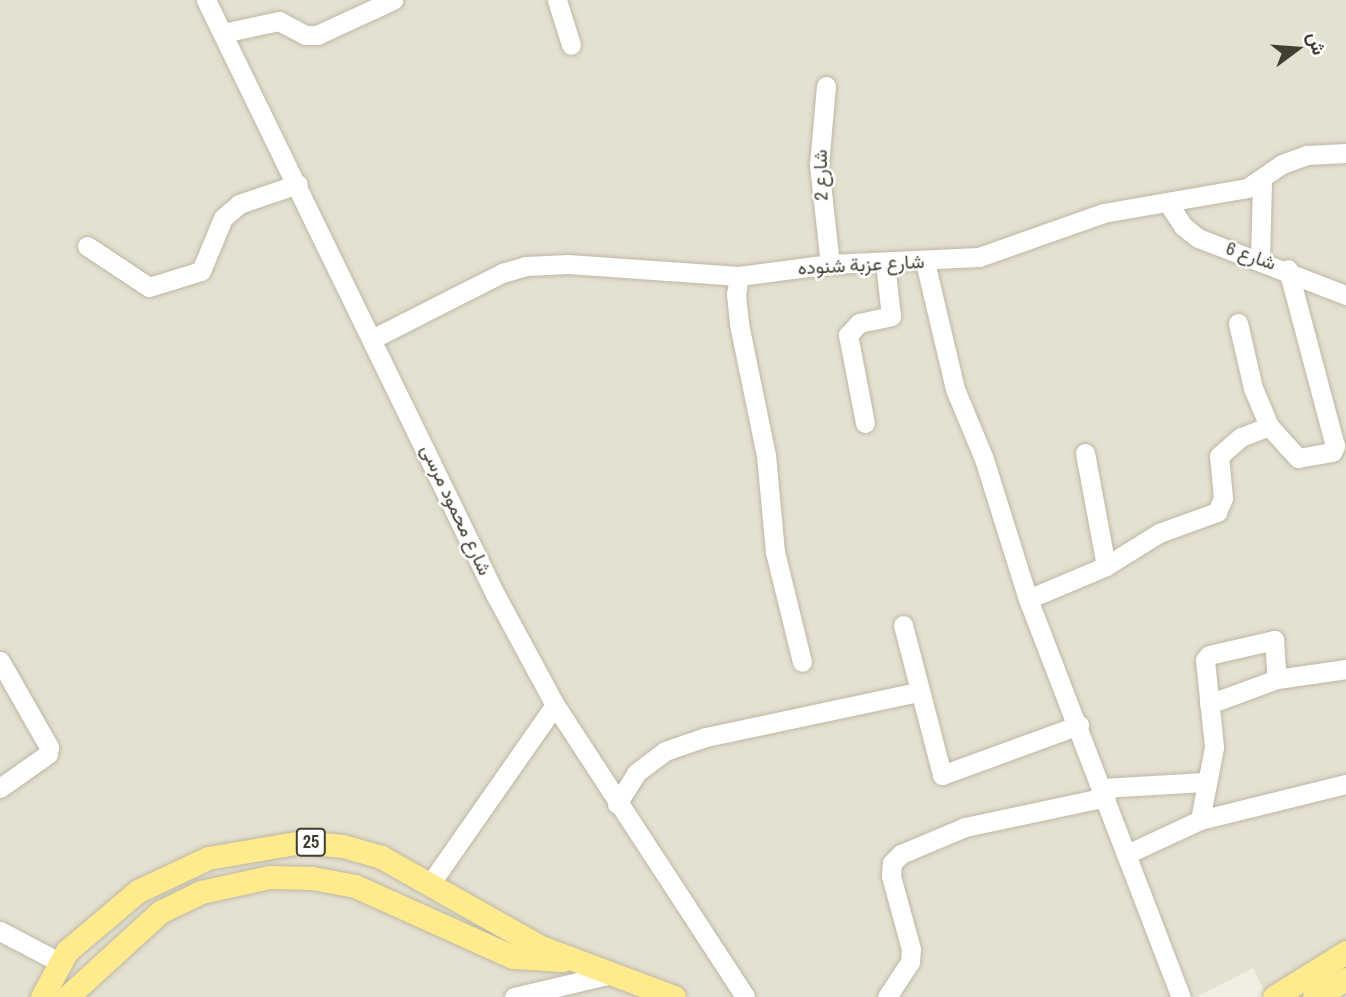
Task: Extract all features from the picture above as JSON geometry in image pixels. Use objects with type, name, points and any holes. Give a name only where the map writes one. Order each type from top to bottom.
[{"type":"main road","name":"25","points":[[42,997],[59,962],[100,918],[138,891],[183,868],[234,851],[302,842],[344,846],[390,861],[569,959],[674,997]]},
{"type":"main road","points":[[66,997],[160,912],[201,892],[269,877],[312,878],[355,886],[513,957],[541,962],[569,959]]},
{"type":"main road","points":[[1274,997],[1346,952]]},
{"type":"main road","points":[[1314,997],[1346,979]]},
{"type":"street","name":"شارع محمود مرسى","points":[[206,0],[374,338],[495,594],[555,705],[745,997]]},
{"type":"street","points":[[223,33],[279,21],[305,35],[317,35],[393,0]]},
{"type":"street","points":[[557,0],[570,45]]},
{"type":"street","name":"شارع 2","points":[[826,86],[819,165],[830,264]]},
{"type":"street","name":"شارع عزبة شنوده","points":[[374,338],[494,277],[526,267],[568,264],[739,276],[830,264],[925,262],[991,255],[1090,216],[1247,188],[1262,181],[1294,158],[1346,153]]},
{"type":"street","points":[[1259,259],[1262,181]]},
{"type":"street","points":[[87,246],[149,287],[201,271],[223,218],[239,204],[298,184]]},
{"type":"street","name":"شارع 6","points":[[1168,203],[1192,235],[1288,269],[1321,288],[1346,295]]},
{"type":"street","points":[[925,262],[955,389],[984,459],[1028,599],[1079,725],[1181,997]]},
{"type":"street","points":[[865,423],[848,335],[859,323],[891,316],[885,263]]},
{"type":"street","points":[[1238,323],[1253,388],[1269,426],[1298,458],[1335,448],[1288,269]]},
{"type":"street","points":[[739,276],[736,294],[739,324],[766,455],[775,552],[802,662]]},
{"type":"street","points":[[1028,599],[1106,566],[1158,533],[1217,512],[1223,498],[1219,456],[1241,437],[1269,426]]},
{"type":"street","points":[[1085,453],[1106,566]]},
{"type":"street","points":[[903,625],[918,692],[942,775],[1079,725]]},
{"type":"street","points":[[1200,820],[1204,782],[1214,747],[1204,667],[1209,654],[1274,640],[1277,679]]},
{"type":"street","points":[[0,661],[49,747],[48,754],[0,788]]},
{"type":"street","points":[[1209,704],[1277,679],[1346,669]]},
{"type":"street","points":[[617,804],[636,773],[665,751],[706,737],[918,692]]},
{"type":"street","points":[[430,884],[555,705]]},
{"type":"street","points":[[887,997],[909,962],[911,949],[891,876],[892,863],[901,854],[965,827],[1104,793],[1204,782]]},
{"type":"street","points":[[1127,854],[1200,820],[1346,783]]},
{"type":"street","points":[[0,931],[59,962]]},
{"type":"street","points":[[514,997],[608,975]]},
{"type":"shaded area","points":[[0,0],[1346,0],[1346,997],[1267,997],[1253,968],[1196,997],[0,997]]}]
